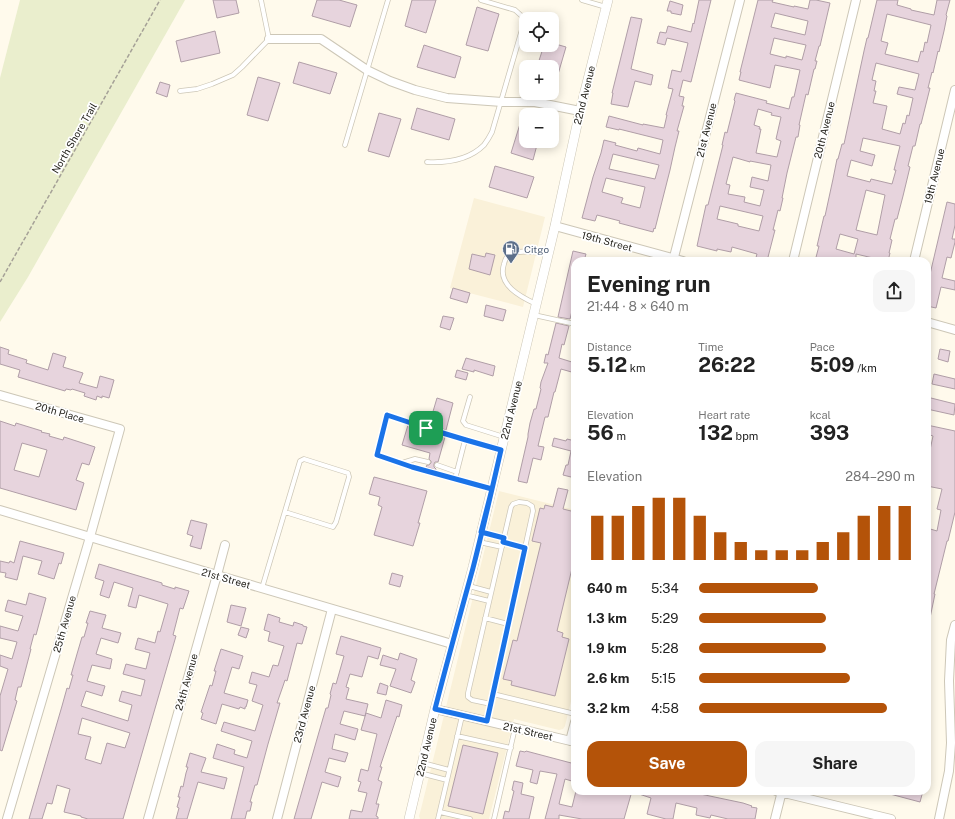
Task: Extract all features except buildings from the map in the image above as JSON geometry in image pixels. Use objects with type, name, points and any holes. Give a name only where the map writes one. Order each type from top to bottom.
[{"type":"street","name":"21st Avenue","points":[[674,257],[740,0]]},
{"type":"street","name":"20th Avenue","points":[[794,257],[856,0]]},
{"type":"street","name":"22nd Avenue","points":[[409,819],[435,709],[492,489],[555,226],[580,111],[607,4]]},
{"type":"street","points":[[269,39],[321,39],[367,70],[390,81],[415,90],[447,98],[502,102],[535,102],[580,111]]},
{"type":"street","name":"19th Avenue","points":[[915,257],[955,90]]},
{"type":"street","name":"19th Street","points":[[555,226],[663,257]]},
{"type":"street","points":[[931,323],[955,330]]},
{"type":"street","name":"20th Place","points":[[0,395],[120,429]]},
{"type":"street","name":"25th Avenue","points":[[7,819],[120,429]]},
{"type":"street","name":"21st Street","points":[[0,510],[90,536],[217,576],[452,644]]},
{"type":"street","name":"24th Avenue","points":[[148,819],[225,545]]},
{"type":"street","name":"23rd Avenue","points":[[277,819],[332,609]]},
{"type":"street","points":[[939,819],[949,771],[951,743],[949,681],[952,640],[955,625]]},
{"type":"street","name":"21st Street","points":[[435,709],[571,741]]},
{"type":"street","points":[[776,819],[780,795]]},
{"type":"street","points":[[792,795],[891,819]]},
{"type":"lane","points":[[180,91],[197,89],[233,75],[269,39],[261,0]]},
{"type":"lane","points":[[345,145],[388,0]]},
{"type":"lane","points":[[427,162],[441,163],[456,160],[472,154],[484,145],[492,132],[502,102],[526,19],[515,10],[481,0]]},
{"type":"lane","points":[[582,0],[607,4]]},
{"type":"lane","points":[[536,304],[521,297],[511,289],[505,281],[502,269],[507,256],[511,253],[532,252],[548,254]]},
{"type":"lane","points":[[534,315],[571,323]]},
{"type":"lane","points":[[470,397],[463,421],[466,425],[504,438]]},
{"type":"lane","points":[[492,489],[377,455],[387,415],[501,450]]},
{"type":"lane","points":[[455,479],[466,440]]},
{"type":"lane","points":[[262,589],[285,512],[300,462],[304,459],[348,473],[350,477],[336,522],[333,527],[285,512]]},
{"type":"lane","points":[[402,463],[415,459],[428,462]]},
{"type":"lane","points":[[437,465],[457,472]]},
{"type":"lane","points":[[487,721],[491,704],[508,624],[533,512],[532,506],[527,503],[519,502],[511,506],[468,693],[468,697],[472,700],[491,704]]},
{"type":"lane","points":[[481,532],[503,542],[525,548]]},
{"type":"lane","points":[[479,542],[503,542]]},
{"type":"lane","points":[[468,585],[491,592]]},
{"type":"lane","points":[[465,595],[489,602]]},
{"type":"lane","points":[[485,618],[508,624]]},
{"type":"lane","points":[[493,694],[571,713]]},
{"type":"lane","points":[[438,819],[462,715]]},
{"type":"lane","points":[[494,819],[515,728]]},
{"type":"lane","points":[[457,736],[511,748]]},
{"type":"lane","points":[[422,763],[449,770]]},
{"type":"lane","points":[[420,773],[447,780]]},
{"type":"lane","points":[[440,812],[470,819]]},
{"type":"path","name":"North Shore Trail","points":[[0,282],[160,0]]},
{"type":"shaded area","points":[[474,198],[545,217],[523,307],[450,288]]},
{"type":"shaded area","points":[[499,491],[571,509],[571,701],[565,726],[563,729],[559,730],[514,719],[489,819],[420,819],[419,816]]},
{"type":"green space","points":[[20,0],[185,0],[28,277],[0,322],[0,78]]},
{"type":"place","name":"Citgo","points":[[511,264]]},
{"type":"route","points":[[426,428],[387,415],[377,455],[412,467],[492,489],[481,532],[504,538],[503,542],[525,548],[487,721],[435,709],[473,567],[481,532],[492,489],[501,450],[426,428]]}]
